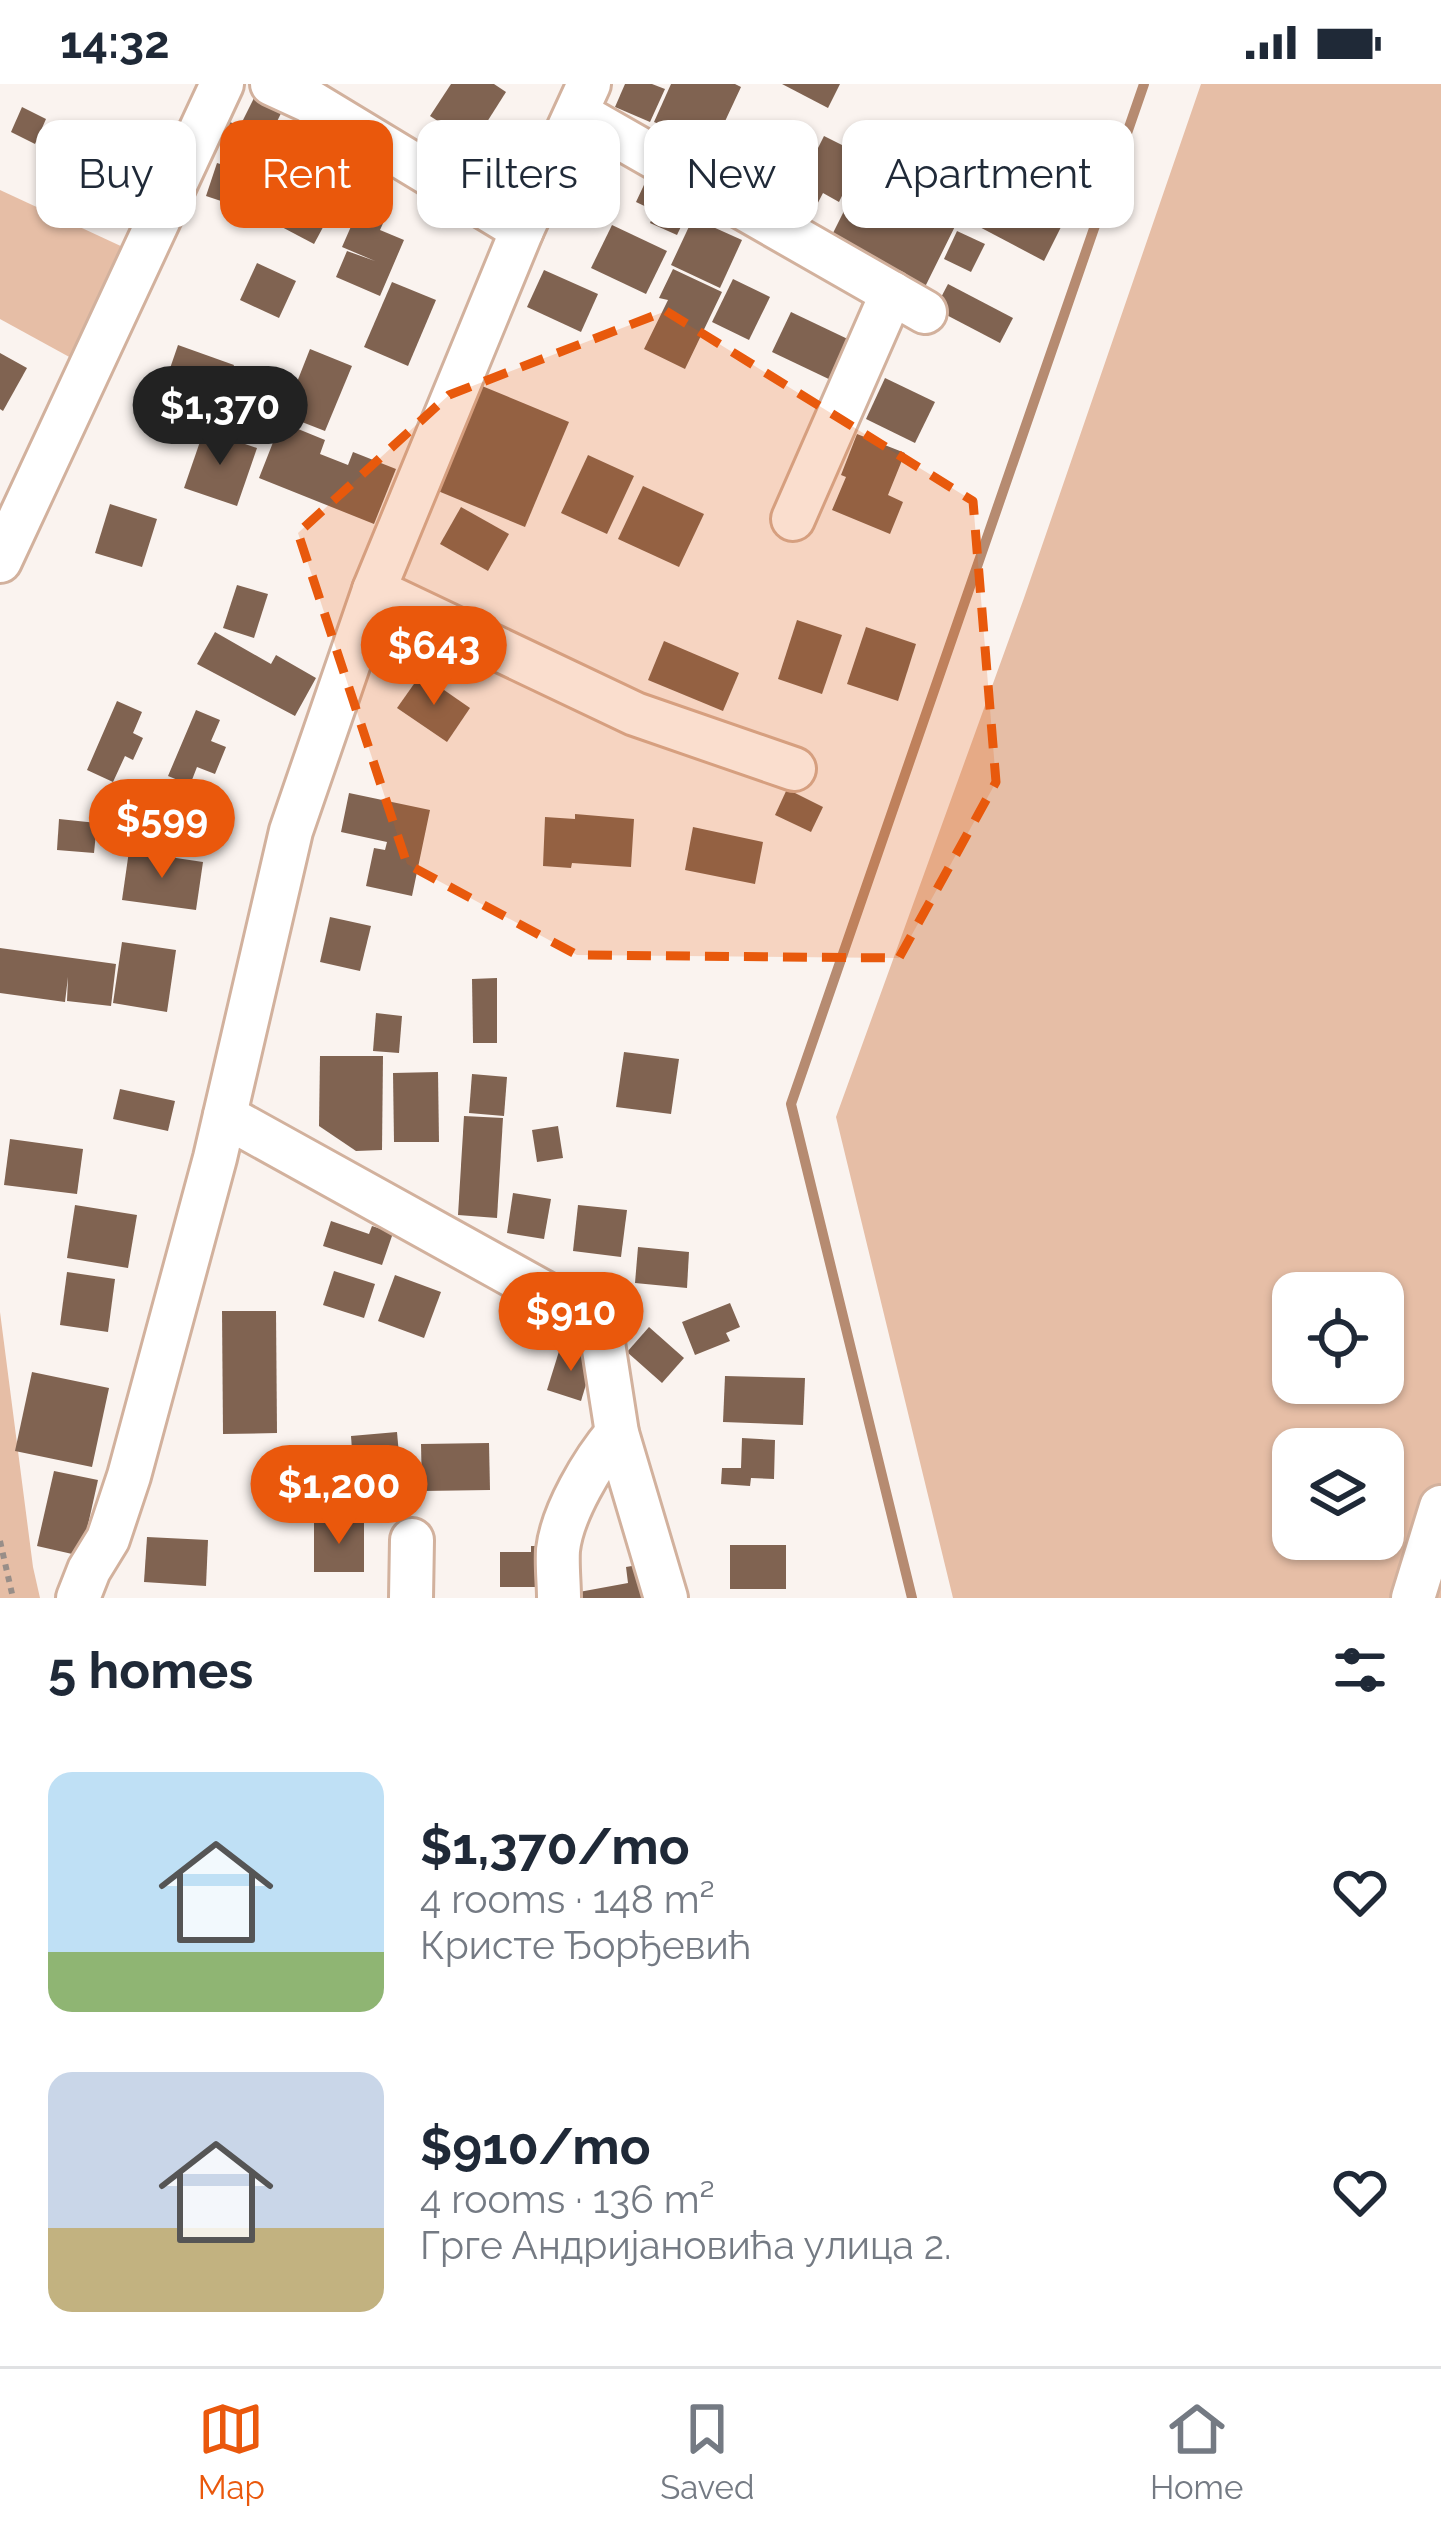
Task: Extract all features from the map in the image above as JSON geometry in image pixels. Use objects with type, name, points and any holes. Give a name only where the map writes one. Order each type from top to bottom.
[{"type":"street","points":[[0,561],[222,84]]},
{"type":"street","points":[[272,84],[522,230]]},
{"type":"street","points":[[78,1598],[119,1509],[225,1116],[291,831],[374,590],[522,230],[583,98],[909,303],[793,519]]},
{"type":"street","points":[[374,590],[634,714],[794,770]]},
{"type":"street","points":[[225,1116],[595,1321],[601,1330],[617,1433],[666,1598]]},
{"type":"street","points":[[559,1598],[558,1548],[571,1510],[597,1456],[617,1433]]},
{"type":"street","points":[[1413,1598],[1441,1507]]},
{"type":"street","points":[[411,1598],[412,1540]]},
{"type":"path","points":[[0,1541],[13,1598]]},
{"type":"highlighted area","points":[[666,311],[973,501],[996,782],[899,958],[577,955],[407,864],[298,533],[449,395]]},
{"type":"shaded area","points":[[1201,84],[1441,84],[1441,1598],[953,1598],[836,1117],[1024,598]]},
{"type":"shaded area","points":[[0,190],[36,207],[36,228],[82,228],[125,248],[73,359],[0,319]]},
{"type":"shaded area","points":[[0,1312],[33,1567],[40,1598],[0,1598]]},
{"type":"building","points":[[451,84],[494,84],[506,92],[488,120],[430,116]]},
{"type":"building","points":[[625,84],[665,89],[651,120],[615,107]]},
{"type":"building","points":[[671,84],[741,87],[726,120],[655,120]]},
{"type":"building","points":[[782,84],[840,84],[828,108]]},
{"type":"building","points":[[257,92],[285,105],[278,120],[243,120]]},
{"type":"building","points":[[22,107],[46,119],[36,120],[35,144],[11,132]]},
{"type":"building","points":[[824,136],[842,145],[839,202],[823,193],[818,203],[818,148]]},
{"type":"building","points":[[217,163],[220,164],[220,201],[206,196]]},
{"type":"building","points":[[842,215],[842,228],[954,228],[922,293],[827,245]]},
{"type":"building","points":[[284,228],[323,228],[314,244]]},
{"type":"building","points":[[350,228],[381,228],[404,240],[380,296],[336,277],[347,251],[375,261],[342,247]]},
{"type":"building","points":[[611,228],[667,251],[646,294],[591,268]]},
{"type":"building","points":[[688,228],[715,228],[742,240],[720,288],[671,265]]},
{"type":"building","points":[[981,228],[1060,228],[1044,261]]},
{"type":"building","points":[[957,231],[985,244],[971,272],[944,259]]},
{"type":"building","points":[[257,263],[296,281],[279,318],[240,300]]},
{"type":"building","points":[[673,269],[722,292],[685,369],[644,349],[668,300],[659,298]]},
{"type":"building","points":[[544,270],[598,294],[581,332],[527,307]]},
{"type":"building","points":[[733,279],[770,297],[749,340],[712,322]]},
{"type":"building","points":[[392,282],[436,300],[408,366],[364,347]]},
{"type":"building","points":[[948,284],[1013,318],[1000,343],[935,309]]},
{"type":"building","points":[[791,312],[854,342],[835,382],[772,352]]},
{"type":"building","points":[[178,345],[234,365],[223,396],[167,377]]},
{"type":"building","points":[[310,349],[352,366],[325,431],[284,415]]},
{"type":"building","points":[[0,353],[27,368],[3,411],[0,409]]},
{"type":"building","points":[[885,378],[935,402],[915,443],[866,419]]},
{"type":"building","points":[[482,386],[569,422],[525,527],[438,491]]},
{"type":"building","points":[[281,422],[325,440],[320,454],[348,465],[353,452],[396,469],[374,524],[259,478]]},
{"type":"building","points":[[204,430],[257,448],[237,506],[184,488]]},
{"type":"building","points":[[857,434],[905,453],[888,495],[903,502],[890,534],[832,510]]},
{"type":"building","points":[[588,455],[634,476],[607,534],[561,513]]},
{"type":"building","points":[[643,486],[704,514],[679,567],[618,539]]},
{"type":"building","points":[[110,504],[157,519],[142,567],[95,553]]},
{"type":"building","points":[[461,507],[509,534],[488,571],[440,544]]},
{"type":"building","points":[[237,585],[268,594],[254,638],[223,628]]},
{"type":"building","points":[[797,620],[842,635],[822,694],[778,679]]},
{"type":"building","points":[[866,627],[916,644],[898,701],[847,684]]},
{"type":"building","points":[[215,632],[271,664],[276,655],[316,678],[295,716],[197,664]]},
{"type":"building","points":[[664,641],[739,673],[723,711],[648,680]]},
{"type":"building","points":[[421,674],[470,708],[447,742],[397,708]]},
{"type":"building","points":[[117,701],[142,712],[133,733],[143,738],[133,760],[125,756],[113,782],[87,770]]},
{"type":"building","points":[[196,710],[220,720],[211,741],[226,747],[215,774],[197,767],[190,785],[168,776]]},
{"type":"building","points":[[787,789],[823,807],[811,832],[775,815]]},
{"type":"building","points":[[349,793],[430,810],[412,896],[366,886],[374,848],[385,850],[387,842],[341,832]]},
{"type":"building","points":[[575,814],[634,819],[631,867],[543,866],[545,817],[575,819]]},
{"type":"building","points":[[59,819],[97,823],[94,853],[57,850]]},
{"type":"building","points":[[693,827],[763,842],[755,884],[685,870]]},
{"type":"building","points":[[129,851],[203,862],[196,910],[122,900]]},
{"type":"building","points":[[330,917],[371,926],[360,971],[320,962]]},
{"type":"building","points":[[122,942],[176,950],[167,1012],[113,1003]]},
{"type":"building","points":[[0,948],[116,964],[111,1006],[67,1001],[68,977],[65,1002],[0,993]]},
{"type":"building","points":[[497,978],[497,1043],[473,1043],[472,979]]},
{"type":"building","points":[[376,1013],[402,1016],[399,1053],[373,1051]]},
{"type":"building","points":[[624,1052],[679,1059],[671,1114],[616,1107]]},
{"type":"building","points":[[320,1056],[383,1056],[382,1150],[356,1151],[319,1126]]},
{"type":"building","points":[[438,1072],[439,1142],[394,1142],[393,1073]]},
{"type":"building","points":[[472,1074],[507,1077],[504,1116],[469,1113]]},
{"type":"building","points":[[120,1089],[175,1101],[168,1131],[113,1119]]},
{"type":"building","points":[[464,1116],[503,1118],[497,1218],[458,1215]]},
{"type":"building","points":[[558,1126],[563,1158],[537,1162],[532,1130]]},
{"type":"building","points":[[10,1139],[83,1149],[77,1194],[4,1185]]},
{"type":"building","points":[[513,1193],[551,1199],[544,1239],[507,1233]]},
{"type":"building","points":[[75,1205],[137,1215],[128,1268],[67,1258]]},
{"type":"building","points":[[578,1205],[627,1210],[621,1257],[573,1251]]},
{"type":"building","points":[[331,1221],[369,1234],[372,1226],[393,1233],[382,1265],[323,1246]]},
{"type":"building","points":[[638,1247],[689,1252],[687,1288],[635,1283]]},
{"type":"building","points":[[334,1271],[375,1284],[364,1318],[323,1305]]},
{"type":"building","points":[[67,1272],[115,1279],[108,1332],[60,1325]]},
{"type":"building","points":[[395,1275],[441,1292],[424,1338],[378,1321]]},
{"type":"building","points":[[730,1303],[740,1327],[726,1333],[730,1341],[695,1355],[682,1322]]},
{"type":"building","points":[[222,1311],[276,1311],[277,1433],[223,1434]]},
{"type":"building","points":[[649,1327],[684,1358],[662,1383],[627,1352]]},
{"type":"building","points":[[560,1348],[594,1358],[581,1401],[547,1390]]},
{"type":"building","points":[[32,1372],[109,1388],[92,1467],[15,1451]]},
{"type":"building","points":[[725,1376],[805,1378],[803,1425],[723,1422]]},
{"type":"building","points":[[397,1432],[402,1489],[355,1492],[351,1436]]},
{"type":"building","points":[[742,1438],[775,1440],[774,1479],[751,1478],[750,1486],[721,1484],[722,1468],[741,1468]]},
{"type":"building","points":[[489,1443],[490,1490],[422,1491],[421,1444]]},
{"type":"building","points":[[54,1471],[98,1480],[81,1556],[37,1546]]},
{"type":"building","points":[[314,1522],[364,1522],[364,1572],[314,1572]]},
{"type":"building","points":[[147,1537],[208,1540],[206,1586],[144,1582]]},
{"type":"building","points":[[730,1545],[786,1545],[786,1589],[730,1589]]},
{"type":"building","points":[[531,1546],[550,1546],[550,1587],[500,1587],[500,1552],[531,1552]]},
{"type":"building","points":[[655,1562],[661,1598],[580,1598],[579,1592],[628,1583],[626,1567]]},
{"type":"waterway","points":[[912,1598],[791,1104],[1144,84]]}]
